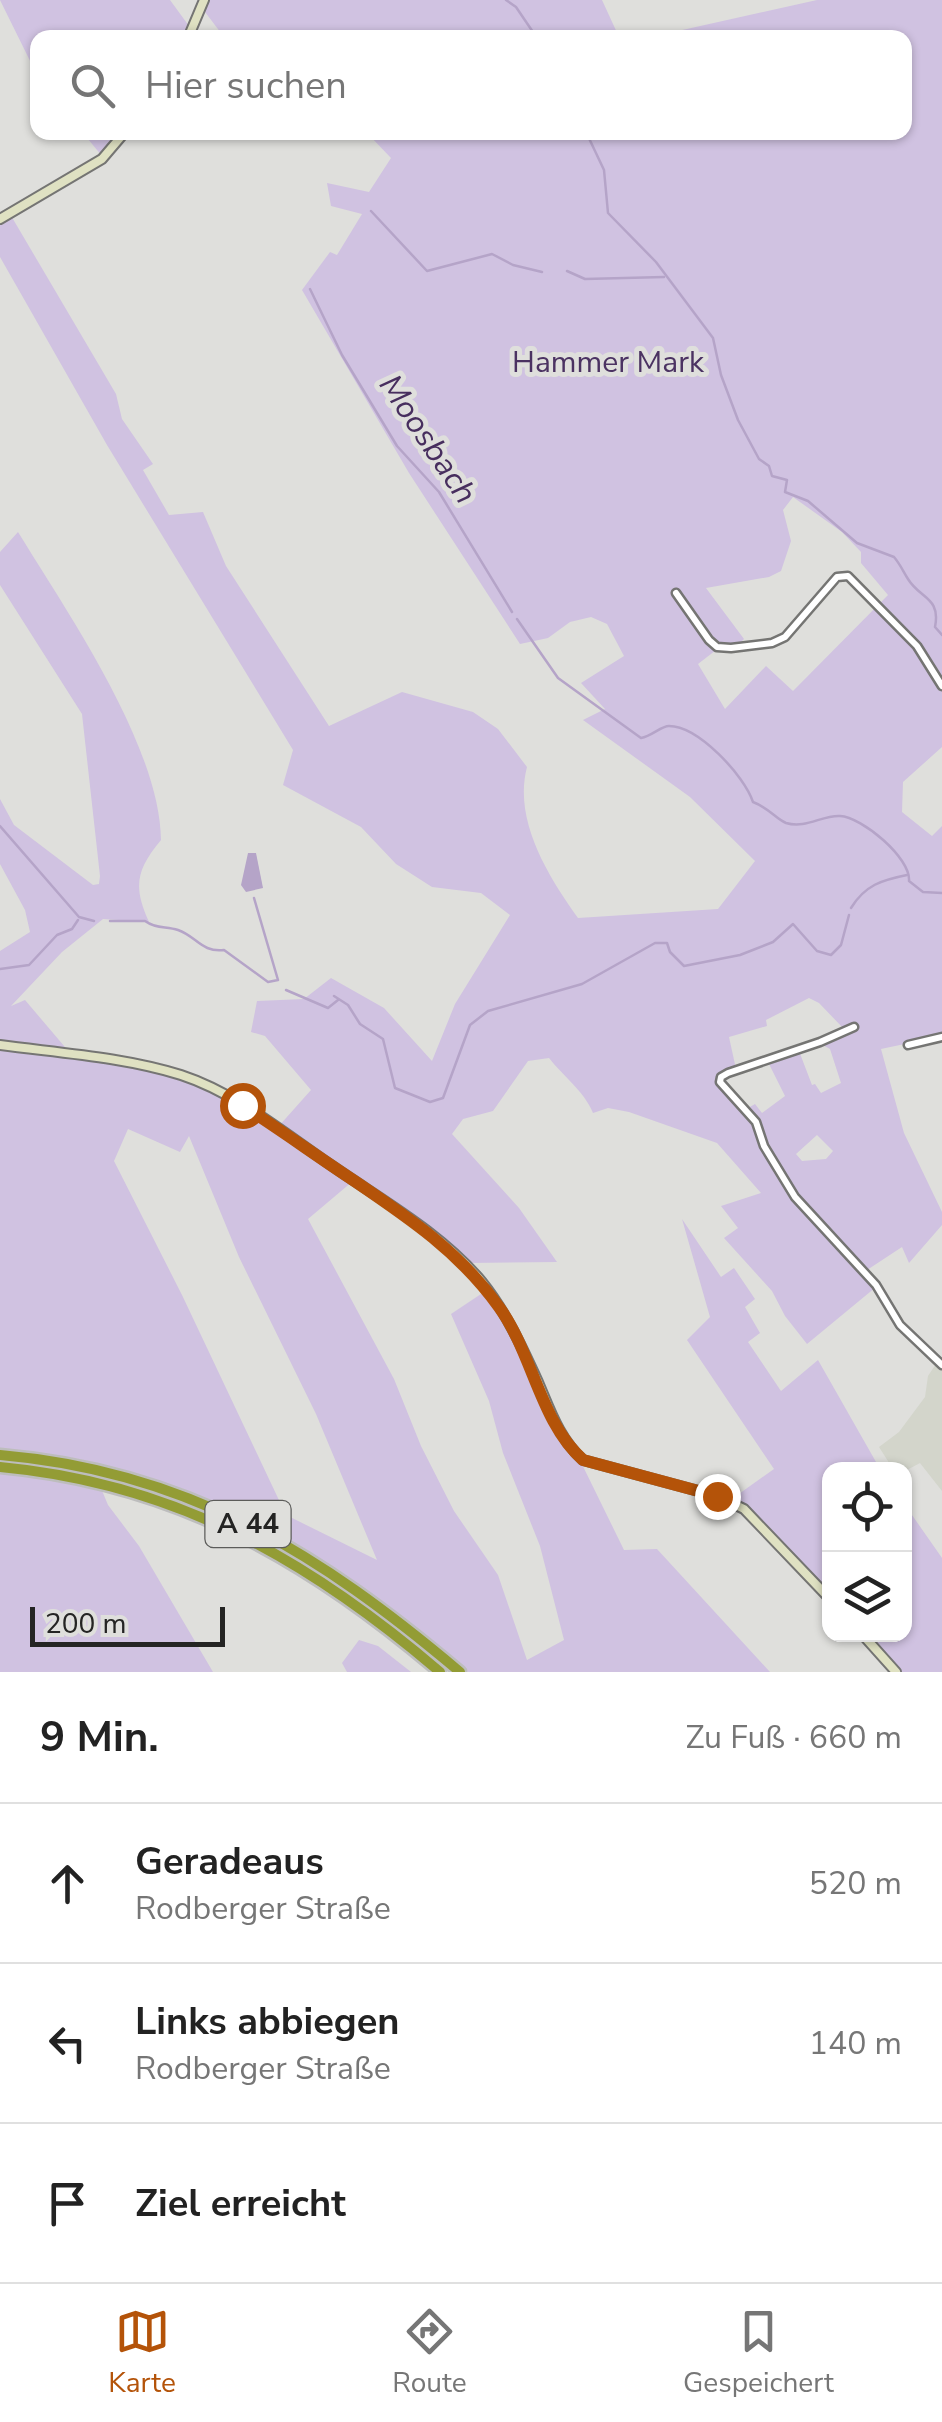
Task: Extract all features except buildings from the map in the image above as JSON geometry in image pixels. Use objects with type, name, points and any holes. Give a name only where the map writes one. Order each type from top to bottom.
[{"type":"highway","name":"A 44","points":[[0,1454],[110,1472],[158,1486],[240,1520],[370,1598],[460,1672]]},
{"type":"highway","name":"A 44","points":[[0,1467],[106,1483],[236,1530],[362,1608],[440,1672]]},
{"type":"street","points":[[191,30],[204,0]]},
{"type":"street","points":[[0,219],[102,159],[118,140]]},
{"type":"street","points":[[676,592],[709,640],[717,647],[731,648],[779,641],[837,576],[848,576],[917,646],[942,686]]},
{"type":"street","points":[[854,1027],[728,1074],[720,1082],[756,1122],[766,1150],[795,1197],[876,1285],[900,1326],[942,1366]]},
{"type":"street","points":[[908,1045],[942,1037]]},
{"type":"street","points":[[0,1046],[179,1075],[222,1093],[265,1120],[423,1228],[481,1282],[504,1313],[559,1429],[583,1460],[717,1496],[744,1510],[822,1591]]},
{"type":"street","points":[[869,1642],[896,1672]]},
{"type":"shaded area","points":[[248,853],[256,853],[263,888],[246,892],[241,885]]},
{"type":"shaded area","points":[[936,1364],[942,1368],[942,1491],[920,1463],[912,1467],[912,1462],[889,1462],[879,1447],[899,1432],[925,1397],[928,1376]]},
{"type":"green space","points":[[0,0],[170,0],[189,26],[187,30],[30,30],[30,61]]},
{"type":"green space","points":[[206,0],[602,0],[616,30],[219,30],[202,8]]},
{"type":"green space","name":"Hammer Mark","points":[[817,0],[942,0],[942,747],[903,782],[902,812],[932,836],[942,826],[942,1036],[881,1049],[904,1133],[942,1212],[942,1225],[909,1263],[902,1247],[864,1272],[876,1287],[807,1344],[772,1291],[724,1238],[738,1228],[721,1206],[761,1193],[717,1143],[629,1112],[608,1108],[593,1113],[549,1058],[528,1061],[493,1111],[463,1119],[452,1134],[519,1208],[557,1262],[467,1263],[278,1127],[311,1090],[265,1036],[251,1032],[257,1001],[304,999],[331,978],[384,1008],[432,1061],[455,1004],[510,915],[481,893],[432,887],[396,864],[361,827],[283,785],[293,750],[107,445],[0,257],[0,220],[10,214],[116,394],[122,419],[153,464],[143,470],[169,515],[203,512],[226,566],[329,726],[402,692],[473,712],[498,729],[527,767],[524,787],[529,827],[545,866],[578,918],[718,909],[755,861],[690,797],[583,720],[605,709],[581,683],[624,656],[607,624],[591,617],[570,622],[548,638],[520,644],[409,473],[302,290],[330,252],[337,255],[362,214],[331,206],[327,183],[369,192],[391,158],[374,140],[912,140],[912,30],[682,30]],"holes":[[[793,497],[842,532],[861,552],[861,563],[888,595],[793,691],[766,666],[725,709],[698,664],[720,647],[737,646],[744,639],[706,588],[769,577],[781,571],[791,541],[783,510]],[[809,998],[844,1029],[736,1069],[729,1037],[767,1026],[766,1020]],[[821,1044],[830,1049],[841,1083],[821,1093],[812,1085],[799,1051]],[[768,1062],[785,1096],[762,1113],[755,1104],[748,1108],[722,1079]],[[817,1135],[833,1151],[826,1159],[802,1161],[796,1154]]]},
{"type":"green space","points":[[89,140],[117,140],[102,156]]},
{"type":"green space","points":[[18,532],[85,640],[128,722],[157,803],[161,840],[146,861],[140,879],[141,899],[149,922],[103,919],[62,952],[11,1006],[25,1000],[70,1053],[0,1041],[0,951],[30,932],[25,910],[0,864],[0,799],[14,825],[93,885],[99,884],[100,876],[82,714],[0,585],[0,552]]},
{"type":"green space","points":[[0,1048],[164,1072],[227,1097],[353,1181],[308,1219],[394,1379],[421,1446],[454,1511],[498,1575],[527,1660],[564,1640],[540,1546],[503,1453],[489,1401],[451,1314],[490,1288],[524,1346],[624,1550],[657,1549],[770,1672],[468,1672],[304,1548],[237,1512],[189,1493],[138,1474],[91,1464],[108,1505],[139,1546],[213,1672],[0,1672]],"holes":[[[128,1129],[180,1152],[189,1136],[239,1257],[316,1414],[377,1560],[286,1515],[114,1161]]]},
{"type":"green space","points":[[682,1219],[721,1277],[734,1268],[755,1299],[745,1307],[760,1333],[748,1342],[781,1391],[818,1360],[876,1462],[822,1462],[822,1585],[736,1496],[774,1469],[687,1340],[710,1317]]},
{"type":"green space","points":[[912,1515],[942,1558],[942,1672],[901,1672],[874,1642],[912,1642]]},
{"type":"green space","points":[[359,1640],[378,1646],[411,1672],[347,1672],[342,1663]]},
{"type":"waterway","points":[[506,0],[516,7],[532,30]]},
{"type":"waterway","points":[[590,140],[604,170],[608,213],[656,262],[713,338],[721,375],[738,420],[759,459],[769,466],[772,476],[787,480],[785,492],[808,501],[857,543],[894,557],[913,586],[932,604],[935,627],[942,635]]},
{"type":"waterway","points":[[371,211],[427,271],[492,254],[513,265],[542,272]]},
{"type":"waterway","points":[[567,271],[585,279],[664,277]]},
{"type":"waterway","name":"Moosbach","points":[[310,289],[342,355],[397,446],[439,492],[512,612]]},
{"type":"waterway","name":"Moosbach","points":[[517,619],[558,678],[641,738],[669,726],[693,734],[730,766],[753,802],[782,821],[800,824],[833,816],[849,818],[884,840],[902,861],[909,881],[923,892],[942,893]]},
{"type":"waterway","points":[[0,826],[79,917],[94,921]]},
{"type":"waterway","points":[[851,908],[875,885],[907,875]]},
{"type":"waterway","points":[[110,921],[145,921],[178,930],[205,947],[224,950],[268,982],[278,980],[254,898]]},
{"type":"waterway","points":[[334,996],[348,1005],[360,1024],[383,1039],[395,1088],[430,1102],[443,1098],[470,1025],[488,1011],[582,984],[655,943],[667,943],[684,966],[740,955],[773,942],[793,924],[817,951],[831,955],[841,945],[849,915]]},
{"type":"waterway","points":[[0,969],[29,965],[57,935],[72,929],[78,920]]},
{"type":"waterway","points":[[286,990],[328,1008],[338,1000]]},
{"type":"route","points":[[242,1105],[423,1228],[481,1282],[504,1313],[559,1429],[583,1460],[717,1496]]}]
